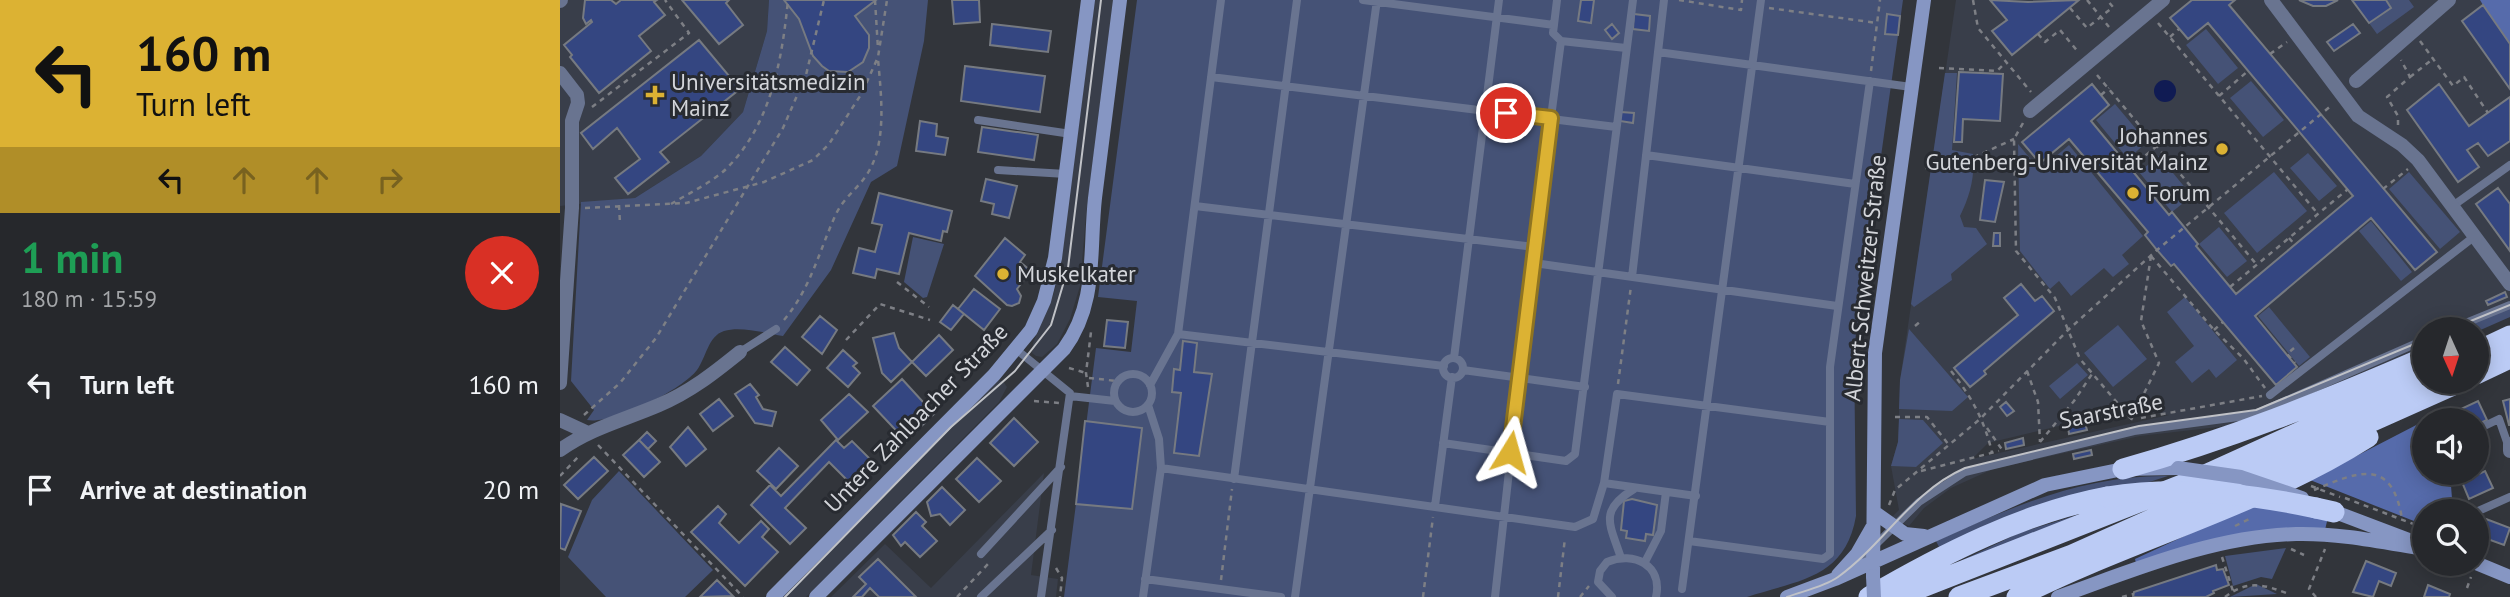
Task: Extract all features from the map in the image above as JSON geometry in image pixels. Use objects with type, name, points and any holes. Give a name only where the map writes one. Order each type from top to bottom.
[{"type":"highway","points":[[2489,331],[2510,323]]},
{"type":"highway","points":[[2489,346],[2510,336]]},
{"type":"highway","points":[[2489,368],[2510,358]]},
{"type":"highway","points":[[2123,469],[2271,422],[2412,363]]},
{"type":"highway","points":[[1897,597],[2192,481],[2412,381]]},
{"type":"highway","points":[[1959,597],[2072,555],[2434,394]]},
{"type":"highway","points":[[2017,597],[2291,478],[2373,433],[2390,414]]},
{"type":"highway","points":[[1871,597],[2017,525],[2082,502],[2107,497],[2190,491],[2328,506]]},
{"type":"street","name":"Untere Zahlbacher Straße","points":[[773,597],[1017,350],[1036,319],[1051,278],[1088,0]]},
{"type":"street","points":[[816,597],[1070,341],[1088,296],[1093,264],[1095,201],[1120,0]]},
{"type":"street","name":"Albert-Schweitzer-Straße","points":[[1871,597],[1875,353],[1924,0]]},
{"type":"street","points":[[2035,107],[2163,0]]},
{"type":"street","points":[[2271,0],[2358,116],[2418,160],[2510,284]]},
{"type":"street","points":[[2356,81],[2440,3]]},
{"type":"street","points":[[560,73],[577,95],[572,121],[571,202],[560,383]]},
{"type":"street","points":[[560,450],[587,432],[660,405],[698,386],[740,352]]},
{"type":"street","points":[[560,420],[587,432]]},
{"type":"street","name":"Saarstraße","points":[[1787,597],[1835,579],[2045,485],[2123,469],[2178,468],[2241,477],[2328,506],[2412,542]]},
{"type":"street","points":[[1835,579],[1857,554],[1874,519],[1905,534],[1928,536]]},
{"type":"street","points":[[2058,597],[2179,556],[2243,539],[2296,534],[2329,535],[2412,545]]},
{"type":"street","points":[[2489,573],[2510,577]]},
{"type":"lane","points":[[1143,597],[1161,468],[1159,439],[1148,405],[1152,395],[1150,384],[1178,334],[1221,0]]},
{"type":"lane","points":[[1234,479],[1297,0]]},
{"type":"lane","points":[[1363,0],[1554,25]]},
{"type":"lane","points":[[1454,358],[1499,0]]},
{"type":"lane","points":[[1557,0],[1554,37],[1561,41],[1626,48]]},
{"type":"lane","points":[[1443,443],[1566,461],[1573,458],[1585,387],[1633,0]]},
{"type":"lane","points":[[1632,277],[1664,0]]},
{"type":"lane","points":[[1295,597],[1377,1]]},
{"type":"lane","points":[[1682,589],[1760,3]]},
{"type":"lane","points":[[1495,597],[1534,247],[1561,41]]},
{"type":"lane","points":[[1658,52],[1870,77],[1911,87]]},
{"type":"lane","points":[[1211,77],[1616,127]]},
{"type":"lane","points":[[1689,541],[1827,558],[1832,548],[1829,382],[1837,306],[1870,77]]},
{"type":"lane","points":[[978,120],[1071,134]]},
{"type":"lane","points":[[1646,155],[1856,184]]},
{"type":"lane","points":[[2454,205],[2510,165]]},
{"type":"lane","points":[[998,170],[1066,174]]},
{"type":"lane","points":[[1195,206],[1534,247]]},
{"type":"lane","points":[[2270,395],[2475,236]]},
{"type":"lane","points":[[1534,263],[1837,306]]},
{"type":"lane","points":[[2480,317],[2510,305]]},
{"type":"lane","points":[[740,352],[776,329]]},
{"type":"lane","points":[[1178,334],[1444,366]]},
{"type":"lane","name":"Saarstraße","points":[[1873,562],[1894,529],[1932,491],[1978,468],[2134,431],[2253,415],[2412,345]]},
{"type":"lane","points":[[1017,350],[1069,391],[1061,467],[1041,597]]},
{"type":"lane","points":[[1454,358],[1460,360],[1463,370],[1452,377],[1446,374],[1444,366],[1446,361],[1454,358]]},
{"type":"lane","points":[[1463,370],[1585,387]]},
{"type":"lane","points":[[1115,401],[1113,390],[1117,381],[1135,373],[1150,384]]},
{"type":"lane","points":[[1434,506],[1452,377]]},
{"type":"lane","points":[[1161,468],[1582,526],[1593,519],[1605,483],[1617,394],[1830,422]]},
{"type":"lane","points":[[1069,400],[1087,398],[1115,401],[1130,412],[1148,405]]},
{"type":"lane","points":[[2489,424],[2499,419],[2510,447]]},
{"type":"lane","points":[[981,554],[1061,467]]},
{"type":"lane","points":[[1605,483],[1634,489],[1696,495]]},
{"type":"lane","points":[[1621,558],[1610,529],[1610,515],[1616,500],[1634,489]]},
{"type":"lane","points":[[1644,562],[1661,531],[1665,492]]},
{"type":"lane","points":[[2489,506],[2510,497]]},
{"type":"lane","points":[[981,597],[1052,530]]},
{"type":"lane","points":[[1612,597],[1600,587],[1598,577],[1607,562],[1621,558],[1644,562],[1657,578],[1656,597]]},
{"type":"lane","points":[[1145,579],[1281,597]]},
{"type":"path","points":[[572,121],[690,33],[665,0]]},
{"type":"path","points":[[669,205],[726,169],[761,121],[784,43],[788,0]]},
{"type":"path","points":[[560,476],[587,432],[585,412],[620,383],[641,359],[783,128],[806,75],[824,0]]},
{"type":"path","points":[[776,329],[796,306],[806,287],[837,212],[873,164],[880,123],[875,0]]},
{"type":"path","points":[[571,202],[669,205],[747,186],[804,165],[829,144],[862,93],[878,57],[887,0]]},
{"type":"path","points":[[1679,0],[1741,10],[1742,2],[1760,3],[1878,23]]},
{"type":"path","points":[[1870,77],[1880,0]]},
{"type":"path","points":[[1925,169],[1970,159],[2014,139],[2035,107],[2007,62],[1978,27],[1973,0]]},
{"type":"path","points":[[2087,0],[2101,17]]},
{"type":"path","points":[[2070,8],[2087,28],[2113,7],[2107,0]]},
{"type":"path","points":[[2149,12],[2318,214]]},
{"type":"path","points":[[2170,37],[2179,29]]},
{"type":"path","points":[[2038,34],[2045,42],[2060,30],[2257,265]]},
{"type":"path","points":[[2270,54],[2285,44]]},
{"type":"path","points":[[2424,46],[2453,86],[2464,77],[2488,113]]},
{"type":"path","points":[[2393,47],[2410,77]]},
{"type":"path","points":[[2397,142],[2398,116],[2387,97],[2434,58]]},
{"type":"path","points":[[1939,68],[1997,71],[2007,62]]},
{"type":"path","points":[[2219,96],[2248,71]]},
{"type":"path","points":[[2101,95],[2109,88]]},
{"type":"path","points":[[1888,506],[1895,490],[1980,419],[2068,330],[2151,256],[2321,114]]},
{"type":"path","points":[[2014,139],[2016,251],[2055,298],[2080,359],[2131,422]]},
{"type":"path","points":[[2130,168],[2157,146]]},
{"type":"path","points":[[2383,189],[2418,160]]},
{"type":"path","points":[[2230,287],[2347,189]]},
{"type":"path","points":[[619,205],[620,223]]},
{"type":"path","points":[[2289,238],[2295,245]]},
{"type":"path","points":[[2131,422],[2270,395],[2243,358],[2214,330],[2151,256]]},
{"type":"path","points":[[2131,422],[2159,363],[2141,321],[2151,256]]},
{"type":"path","points":[[1617,394],[1632,277]]},
{"type":"path","points":[[897,282],[929,307]]},
{"type":"path","points":[[846,340],[880,304],[929,320]]},
{"type":"path","points":[[1915,326],[1921,321]]},
{"type":"path","points":[[2214,330],[2224,322]]},
{"type":"path","points":[[1086,373],[1092,324]]},
{"type":"path","points":[[2294,348],[2287,354],[2302,371]]},
{"type":"path","points":[[1069,368],[1086,373],[1089,377],[1087,398]]},
{"type":"path","points":[[1951,370],[1971,396],[1980,419],[2003,451]]},
{"type":"path","points":[[2027,371],[2038,402],[2040,442],[2074,401],[2092,374]]},
{"type":"path","points":[[1089,377],[1117,381]]},
{"type":"path","points":[[1026,400],[1069,400]]},
{"type":"path","points":[[1895,417],[1927,418],[1949,445]]},
{"type":"path","points":[[1986,427],[1993,456]]},
{"type":"path","points":[[587,432],[743,597]]},
{"type":"path","points":[[2329,484],[2353,473],[2367,472],[2382,478],[2396,492],[2402,519]]},
{"type":"path","points":[[1220,589],[1234,479]]},
{"type":"path","points":[[2328,506],[2366,505],[2412,523]]},
{"type":"path","points":[[1423,597],[1434,506]]},
{"type":"path","points":[[2235,526],[2259,514]]},
{"type":"path","points":[[1558,597],[1567,526]]},
{"type":"path","points":[[957,597],[998,553],[994,541]]},
{"type":"path","points":[[2316,597],[2309,589],[2328,542]]},
{"type":"path","points":[[2291,549],[2304,555]]},
{"type":"path","points":[[1048,552],[1062,578],[1060,597]]},
{"type":"path","points":[[2222,560],[2233,591]]},
{"type":"path","points":[[2467,588],[2471,576]]},
{"type":"path","points":[[2225,597],[2233,591],[2258,583],[2289,593]]},
{"type":"path","points":[[2122,597],[2134,594]]},
{"type":"shaded area","name":"Universitätsmedizin Mainz","points":[[560,0],[769,0],[767,31],[743,112],[701,156],[635,198],[560,206]]},
{"type":"shaded area","points":[[769,0],[928,0],[924,41],[897,166],[871,182],[831,270],[783,336],[745,330],[724,331],[711,342],[697,370],[677,387],[629,412],[587,420],[594,410],[571,381],[581,202],[635,198],[701,156],[743,112],[767,31]]},
{"type":"shaded area","points":[[1095,0],[1113,0],[1086,215],[1080,286],[1070,319],[1057,344],[1042,357],[1032,353],[1033,343],[1053,296],[1059,274]]},
{"type":"shaded area","points":[[1137,0],[1903,0],[1854,348],[1856,516],[1842,553],[1817,574],[1747,597],[1064,597],[1096,348],[1131,352],[1137,301],[1098,297]]},
{"type":"shaded area","name":"Johannes Gutenberg-Universität Mainz","points":[[1956,0],[2510,0],[2510,317],[2489,324],[2489,317],[2412,317],[2412,357],[2244,424],[2140,436],[1993,469],[1951,488],[1924,508],[1909,526],[1891,518],[1899,510],[1891,466],[1898,442],[1900,380]],"holes":[[[2129,409],[2169,415],[1972,459],[1988,443]]]},
{"type":"shaded area","points":[[2386,0],[2409,0],[2414,7],[2377,34],[2369,23],[2391,8]]},
{"type":"shaded area","points":[[2480,0],[2510,0],[2510,44],[2483,5]]},
{"type":"shaded area","points":[[2206,29],[2238,68],[2218,84],[2186,45]]},
{"type":"shaded area","points":[[1945,73],[1957,73],[1952,150],[1973,154],[1971,186],[1960,216],[1964,227],[1976,228],[1987,244],[1951,274],[1952,280],[1914,307],[1911,304]]},
{"type":"shaded area","points":[[2165,80],[2173,83],[2176,91],[2173,99],[2165,102],[2157,99],[2154,91],[2157,83]]},
{"type":"shaded area","points":[[2251,81],[2284,120],[2263,137],[2230,98]]},
{"type":"shaded area","points":[[2115,104],[2147,142],[2128,159],[2096,120]]},
{"type":"shaded area","points":[[2018,144],[2040,170],[2069,145],[2143,236],[2122,255],[2129,264],[2113,277],[2104,268],[2071,296],[2059,281],[2050,289],[2020,251]]},
{"type":"shaded area","points":[[2308,153],[2337,186],[2319,201],[2290,168]]},
{"type":"shaded area","points":[[2159,156],[2192,196],[2172,212],[2139,172]]},
{"type":"shaded area","points":[[2274,172],[2307,211],[2257,253],[2224,213]]},
{"type":"shaded area","points":[[2409,172],[2460,232],[2440,249],[2389,189]]},
{"type":"shaded area","points":[[2371,221],[2412,272],[2401,281],[2359,231]]},
{"type":"shaded area","points":[[2219,227],[2247,261],[2227,277],[2199,244]]},
{"type":"shaded area","points":[[913,237],[944,244],[927,297],[923,298],[904,282]]},
{"type":"shaded area","points":[[2185,297],[2237,360],[2216,378],[2209,369],[2192,383],[2175,362],[2194,346],[2167,312]]},
{"type":"shaded area","points":[[2269,307],[2310,357],[2299,366],[2258,316]]},
{"type":"shaded area","points":[[2510,307],[2510,317],[2489,326],[2489,317],[2485,317]]},
{"type":"shaded area","points":[[2118,325],[2147,359],[2113,387],[2084,353]]},
{"type":"shaded area","points":[[1909,329],[1968,397],[1952,411],[1899,409],[1900,380]]},
{"type":"shaded area","points":[[2077,363],[2088,375],[2060,399],[2049,386]]},
{"type":"shaded area","points":[[998,381],[1003,381],[1007,387],[999,402],[806,597],[780,597],[977,398]]},
{"type":"shaded area","points":[[1899,419],[1923,420],[1943,443],[1916,467],[1891,466],[1898,442]]},
{"type":"shaded area","points":[[2412,427],[2412,485],[2451,485],[2452,499],[2412,499],[2412,520],[2310,480]]},
{"type":"shaded area","points":[[619,471],[713,570],[685,597],[606,597],[568,557],[592,500]]},
{"type":"shaded area","points":[[1044,473],[1031,575],[1058,579],[1056,597],[831,597],[885,544],[931,588]]},
{"type":"shaded area","points":[[2168,476],[1940,549],[1936,541],[2020,505],[2077,487],[2137,477]]},
{"type":"shaded area","points":[[2258,502],[2328,517],[2325,530],[2136,563],[2135,559]]},
{"type":"shaded area","points":[[2090,511],[1942,570],[2019,533]]},
{"type":"shaded area","points":[[2286,548],[2272,579],[2261,577],[2233,586],[2225,556]]},
{"type":"shaded area","points":[[2256,584],[2277,594],[2230,597]]},
{"type":"building","points":[[585,0],[611,0],[616,4],[621,0],[657,0],[654,2],[665,15],[639,36],[651,51],[599,93],[570,57],[572,55],[564,45],[592,22],[591,20],[586,24],[583,18]]},
{"type":"building","points":[[682,0],[729,0],[726,3],[743,25],[719,44]]},
{"type":"building","points":[[784,0],[876,0],[855,16],[869,35],[869,48],[863,62],[848,72],[829,71],[822,66],[813,56],[799,19]]},
{"type":"building","points":[[952,0],[979,0],[980,22],[954,24]]},
{"type":"building","points":[[1581,0],[1594,0],[1591,23],[1578,21]]},
{"type":"building","points":[[1990,0],[2079,0],[2012,55],[1992,31],[2007,20]]},
{"type":"building","name":"Forum","points":[[2192,0],[2235,0],[2229,5],[2437,252],[2415,270],[2371,218],[2255,316],[2297,367],[2276,385],[2174,264],[2171,266],[2157,250],[2145,235],[2148,232],[2069,139],[2040,163],[2022,142],[2092,84],[2109,105],[2091,121],[2169,215],[2172,212],[2236,294],[2353,196],[2208,23],[2188,39],[2170,18]]},
{"type":"building","points":[[2299,0],[2338,0],[2326,6],[2313,6]]},
{"type":"building","points":[[2352,0],[2386,0],[2391,8],[2369,23]]},
{"type":"building","points":[[2483,5],[2510,44],[2510,89],[2462,21]]},
{"type":"building","points":[[1634,14],[1650,16],[1649,31],[1633,29]]},
{"type":"building","points":[[1887,14],[1900,16],[1898,35],[1885,34]]},
{"type":"building","points":[[992,24],[1051,31],[1048,52],[990,45]]},
{"type":"building","points":[[1612,24],[1619,33],[1612,39],[1605,30]]},
{"type":"building","points":[[2353,24],[2360,33],[2334,51],[2327,42]]},
{"type":"building","points":[[699,40],[740,89],[660,152],[669,162],[628,194],[615,178],[640,159],[617,128],[593,149],[581,133]]},
{"type":"building","points":[[965,66],[1045,76],[1040,112],[961,101]]},
{"type":"building","points":[[1959,72],[2003,74],[2000,121],[1963,119],[1962,142],[1954,142]]},
{"type":"building","points":[[2439,84],[2469,126],[2510,97],[2510,141],[2488,156],[2478,143],[2467,150],[2479,167],[2458,182],[2407,110]]},
{"type":"building","points":[[1621,112],[1634,113],[1633,123],[1620,121]]},
{"type":"building","points":[[920,121],[937,124],[936,136],[948,138],[945,155],[916,151]]},
{"type":"building","points":[[982,127],[1038,135],[1034,160],[978,152]]},
{"type":"building","points":[[986,179],[1017,186],[1009,218],[992,214],[994,204],[981,201]]},
{"type":"building","points":[[1985,180],[2004,182],[1995,222],[1980,220]]},
{"type":"building","points":[[2498,188],[2510,204],[2510,251],[2476,204]]},
{"type":"building","points":[[879,193],[952,211],[947,232],[943,231],[941,241],[909,233],[899,274],[877,269],[875,278],[853,273],[859,248],[875,252],[882,225],[872,223]]},
{"type":"building","points":[[1994,233],[2000,233],[2000,246],[1993,246]]},
{"type":"building","name":"Muskelkater","points":[[1005,238],[1025,255],[1020,262],[1031,271],[1017,289],[1021,296],[1019,303],[1012,306],[1007,305],[975,276]]},
{"type":"building","points":[[2021,284],[2035,301],[2042,296],[2054,311],[1984,371],[1986,374],[1970,387],[1954,368],[2018,315],[2004,298]]},
{"type":"building","points":[[974,289],[1000,309],[984,330],[958,309]]},
{"type":"building","points":[[2505,292],[2507,297],[2488,305],[2486,301]]},
{"type":"building","points":[[953,305],[964,314],[951,330],[940,322]]},
{"type":"building","points":[[820,316],[837,330],[822,354],[802,337]]},
{"type":"building","points":[[1107,320],[1128,322],[1125,348],[1104,346]]},
{"type":"building","points":[[894,333],[899,348],[912,362],[891,382],[882,373],[873,338]]},
{"type":"building","points":[[939,335],[953,350],[926,376],[912,362]]},
{"type":"building","points":[[1183,341],[1197,343],[1194,372],[1212,374],[1199,456],[1174,453],[1181,393],[1172,392],[1174,369],[1180,370]]},
{"type":"building","points":[[785,347],[810,370],[797,385],[771,362]]},
{"type":"building","points":[[843,350],[857,363],[853,366],[860,373],[848,387],[827,368]]},
{"type":"building","points":[[902,379],[934,414],[906,441],[873,406]]},
{"type":"building","points":[[750,384],[759,395],[756,397],[763,409],[776,412],[772,426],[755,423],[735,394]]},
{"type":"building","points":[[849,394],[868,412],[838,440],[821,420]]},
{"type":"building","points":[[719,399],[733,416],[713,431],[700,414]]},
{"type":"building","points":[[2510,399],[2510,425],[2509,425],[2503,401]]},
{"type":"building","points":[[2478,401],[2481,408],[2463,408]]},
{"type":"building","points":[[2006,402],[2014,411],[2007,416],[2000,407]]},
{"type":"building","points":[[1014,418],[1038,442],[1014,466],[990,443]]},
{"type":"building","points":[[1085,421],[1142,428],[1132,509],[1076,504]]},
{"type":"building","points":[[2085,423],[2087,430],[2069,434],[2068,426]]},
{"type":"building","points":[[688,427],[706,449],[686,466],[670,447]]},
{"type":"building","points":[[647,432],[656,441],[648,449],[639,440]]},
{"type":"building","points":[[2023,438],[2024,445],[2006,449],[2005,443]]},
{"type":"building","points":[[639,440],[660,462],[644,477],[623,455]]},
{"type":"building","points":[[836,440],[844,448],[852,441],[871,460],[849,482],[829,462],[785,508],[806,528],[790,544],[751,505],[770,485],[781,496]]},
{"type":"building","points":[[779,448],[798,466],[776,489],[757,471]]},
{"type":"building","points":[[2091,450],[2092,455],[2074,459],[2073,454]]},
{"type":"building","points":[[594,457],[608,471],[578,499],[564,485]]},
{"type":"building","points":[[977,458],[1001,481],[979,502],[956,479]]},
{"type":"building","points":[[2489,480],[2493,488],[2469,499],[2463,485],[2489,485]]},
{"type":"building","points":[[942,487],[965,510],[950,525],[940,514],[931,516],[927,502]]},
{"type":"building","points":[[1632,499],[1657,505],[1653,535],[1646,534],[1645,541],[1626,538],[1627,531],[1621,530],[1624,501]]},
{"type":"building","points":[[561,504],[581,511],[565,550],[560,548]]},
{"type":"building","points":[[718,506],[726,514],[719,523],[739,543],[761,521],[769,529],[762,537],[778,552],[745,586],[691,532]]},
{"type":"building","points":[[916,512],[926,522],[922,526],[937,541],[920,557],[905,542],[901,546],[893,535]]},
{"type":"building","points":[[2489,520],[2510,528],[2504,545],[2489,540]]},
{"type":"building","points":[[878,559],[916,597],[879,597],[870,588],[862,597],[853,597],[866,584],[859,577]]},
{"type":"building","points":[[2366,561],[2396,573],[2391,586],[2379,581],[2373,597],[2353,592]]},
{"type":"building","points":[[2216,565],[2217,570],[2223,569],[2229,585],[2206,597],[2133,597],[2134,592]]},
{"type":"building","points":[[717,580],[733,596],[700,597]]},
{"type":"building","points":[[2428,585],[2450,594],[2449,597],[2424,597]]},
{"type":"tram line","points":[[785,597],[951,427],[1015,371],[1051,325],[1068,268],[1101,0]]},
{"type":"tram line","points":[[2480,317],[2510,305]]},
{"type":"tram line","points":[[1787,597],[1838,577],[1870,549],[1913,504],[1946,478],[1965,468],[2139,426],[2256,410],[2412,345]]},
{"type":"place","name":"Universitätsmedizin Mainz","points":[[655,95]]},
{"type":"place","name":"Johannes Gutenberg-Universität Mainz","points":[[2222,149]]},
{"type":"place","name":"Forum","points":[[2133,193]]},
{"type":"place","name":"Muskelkater","points":[[1003,274]]},
{"type":"route","points":[[1506,113],[1551,118],[1510,452]]}]
